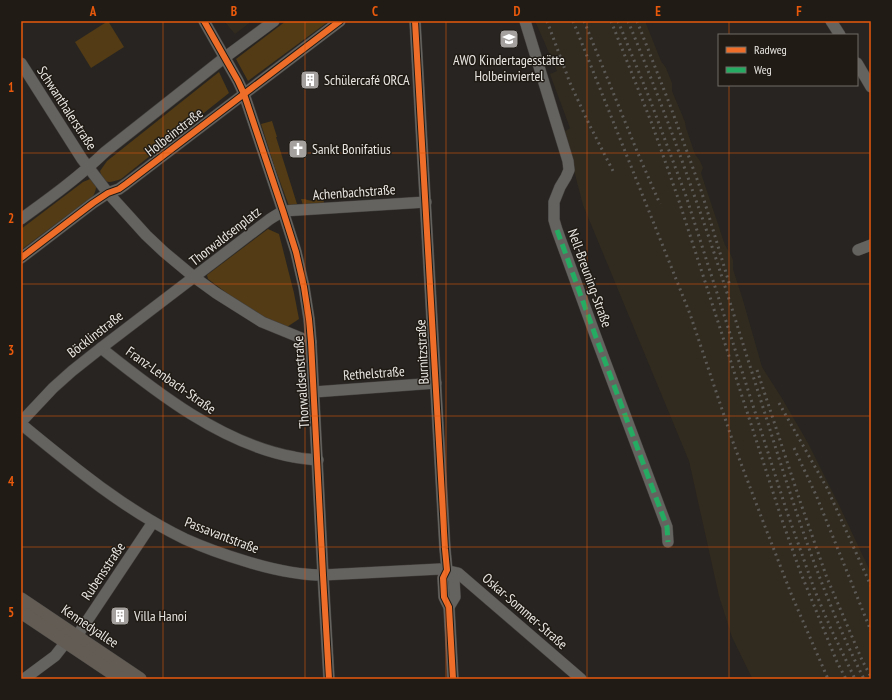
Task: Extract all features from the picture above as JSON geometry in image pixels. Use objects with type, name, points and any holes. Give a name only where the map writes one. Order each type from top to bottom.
[{"type":"main road","name":"Kennedyallee","points":[[21,599],[121,679]]},
{"type":"main road","name":"Kennedyallee","points":[[21,612],[72,639],[140,679]]},
{"type":"street","name":"Thorwaldsenstraße","points":[[204,21],[244,94],[296,252],[302,279],[312,342],[323,575],[330,679]]},
{"type":"street","name":"Holbeinstraße","points":[[21,219],[88,168],[105,152],[224,58],[274,21]]},
{"type":"street","name":"Holbeinstraße","points":[[21,258],[93,203],[126,184],[340,21]]},
{"type":"street","name":"Burnitzstraße","points":[[416,21],[447,570],[443,578],[444,597],[449,607],[453,679]]},
{"type":"street","name":"Nell-Breuning-Straße","points":[[525,21],[568,161],[569,170],[554,202],[554,220],[667,527],[668,542]]},
{"type":"street","points":[[831,21],[839,34]]},
{"type":"street","points":[[858,65],[871,87]]},
{"type":"street","name":"Schwanthalerstraße","points":[[22,67],[88,168],[108,193],[146,235],[194,277]]},
{"type":"street","name":"Achenbachstraße","points":[[283,211],[426,202]]},
{"type":"street","name":"Thorwaldsenplatz","points":[[283,211],[270,219],[194,277],[216,293],[262,322],[312,342]]},
{"type":"street","points":[[858,250],[871,245]]},
{"type":"street","name":"Böcklinstraße","points":[[21,423],[53,388],[72,371],[194,277]]},
{"type":"street","name":"Franz-Lenbach-Straße","points":[[101,348],[148,385],[211,425],[256,447],[294,458],[318,460]]},
{"type":"street","name":"Rethelstraße","points":[[314,392],[436,383]]},
{"type":"street","name":"Passavantstraße","points":[[21,423],[90,479],[153,522],[187,540],[243,561],[271,569],[307,575],[440,569],[447,570]]},
{"type":"street","name":"Rubensstraße","points":[[24,679],[55,656],[72,639],[153,522]]},
{"type":"street","name":"Oskar-Sommer-Straße","points":[[447,570],[458,573],[581,679]]},
{"type":"shaded area","points":[[108,21],[124,47],[91,68],[75,42]]},
{"type":"shaded area","points":[[224,21],[252,21],[235,34]]},
{"type":"shaded area","points":[[286,21],[329,21],[248,81],[236,59]]},
{"type":"shaded area","points":[[535,21],[645,21],[661,61],[666,68],[672,83],[672,91],[685,122],[695,154],[703,168],[701,173],[725,245],[733,260],[733,269],[762,367],[808,443],[871,573],[871,679],[752,678],[732,637],[719,596],[689,461],[583,205],[564,132],[570,128],[550,74],[557,71]]},
{"type":"shaded area","points":[[219,72],[229,93],[121,179],[108,182],[103,179],[100,171],[107,161]]},
{"type":"shaded area","points":[[272,121],[297,204],[289,206],[261,124]]},
{"type":"shaded area","points":[[90,179],[96,184],[93,196],[21,250],[21,229],[83,182]]},
{"type":"shaded area","points":[[320,196],[323,196],[324,203],[303,205],[301,199],[313,201]]},
{"type":"shaded area","points":[[268,229],[279,234],[294,293],[299,319],[287,327],[269,320],[236,300],[208,279],[207,275]]},
{"type":"railway","points":[[547,21],[570,83],[614,173]]},
{"type":"railway","points":[[573,21],[690,314],[734,445],[764,524],[792,596],[828,679]]},
{"type":"railway","points":[[584,21],[660,204]]},
{"type":"railway","points":[[611,21],[652,124],[678,198],[782,520],[800,571],[837,662],[846,679]]},
{"type":"railway","points":[[618,21],[649,97],[686,196],[787,512],[815,591],[855,679]]},
{"type":"railway","points":[[628,21],[670,127],[701,216],[779,458],[817,570],[831,607],[864,679]]},
{"type":"railway","points":[[637,21],[701,190],[730,286]]},
{"type":"railway","points":[[757,370],[827,578],[862,660],[871,677]]},
{"type":"railway","points":[[779,403],[827,488],[871,586]]},
{"type":"railway","points":[[794,448],[816,495],[871,631]]},
{"type":"marked path","points":[[557,230],[667,527],[668,542]]},
{"type":"cycle path","points":[[204,21],[244,94],[296,252],[304,287],[311,342],[329,679]]},
{"type":"cycle path","points":[[21,258],[93,203],[126,184],[340,21]]},
{"type":"cycle path","points":[[415,21],[447,570],[443,578],[444,597],[449,607],[453,679]]},
{"type":"place","name":"AWO Kindertagesstätte Holbeinviertel","points":[[509,39]]},
{"type":"place","name":"Schülercafé ORCA","points":[[310,80]]},
{"type":"place","name":"Sankt Bonifatius","points":[[298,149]]},
{"type":"place","name":"Villa Hanoi","points":[[120,616]]}]
